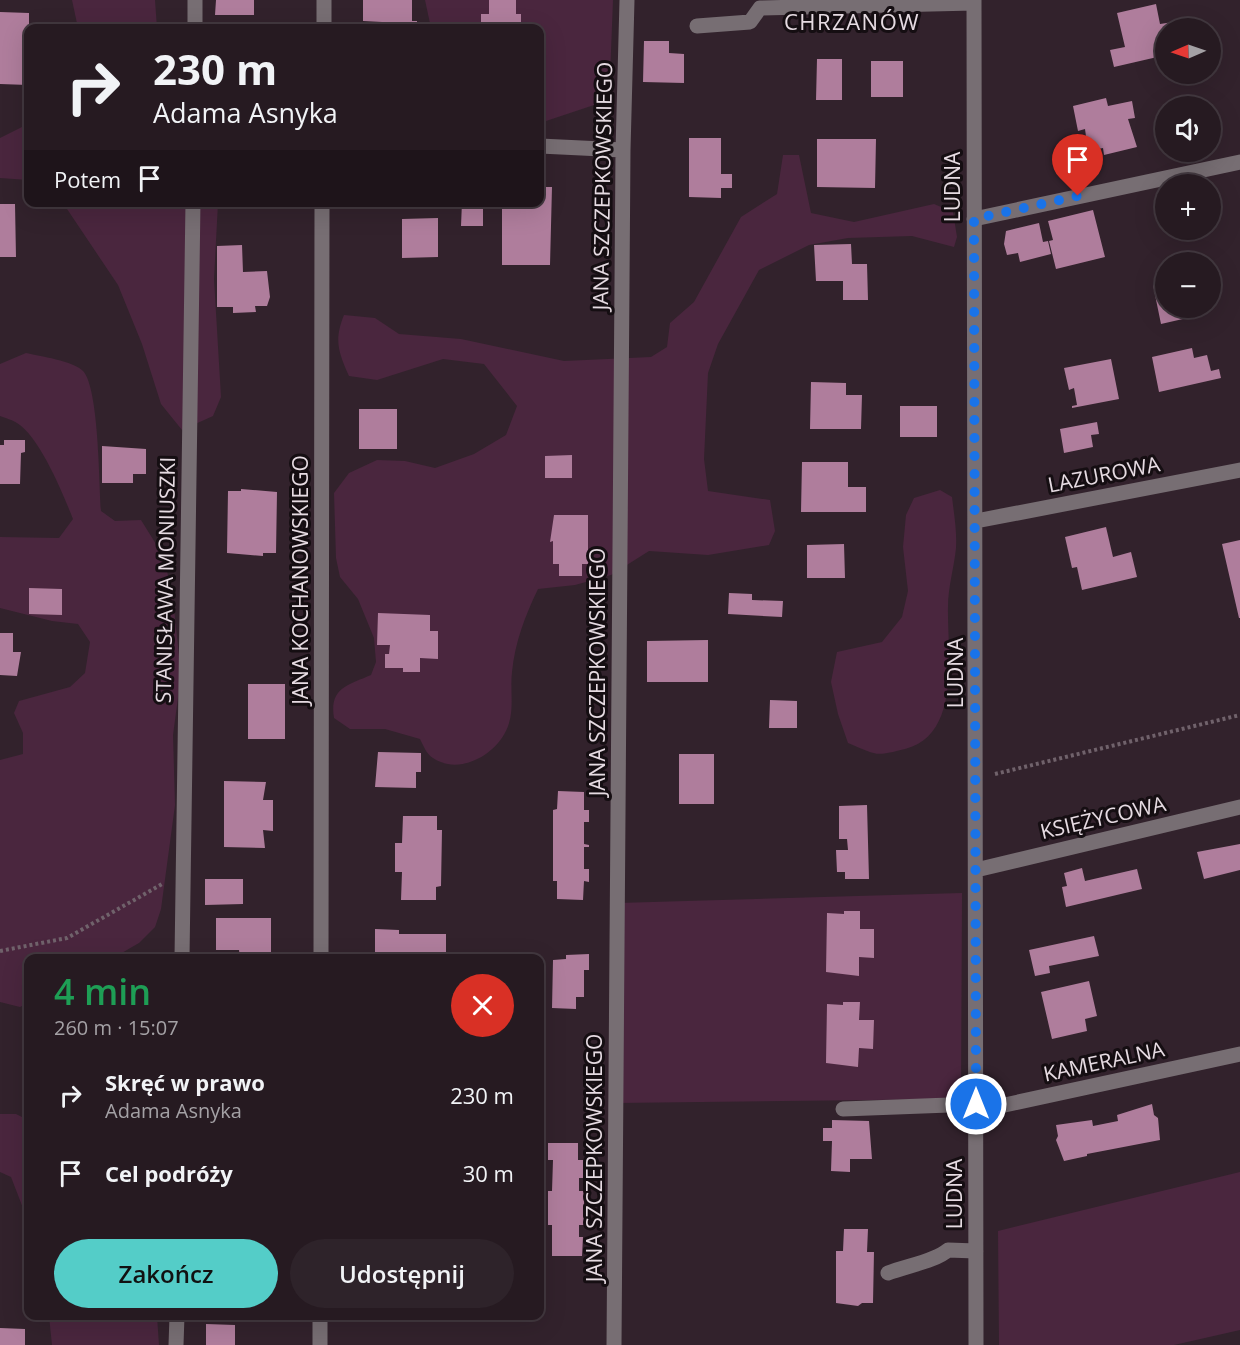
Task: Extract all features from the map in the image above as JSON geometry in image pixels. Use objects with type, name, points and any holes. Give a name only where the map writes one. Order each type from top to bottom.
[{"type":"street","points":[[195,0],[195,24]]},
{"type":"street","points":[[324,0],[324,24]]},
{"type":"street","name":"JANA SZCZEPKOWSKIEGO","points":[[614,1345],[623,150],[627,0]]},
{"type":"street","points":[[697,26],[750,22],[760,8],[974,2]]},
{"type":"street","name":"LUDNA","points":[[974,2],[977,778],[976,1345]]},
{"type":"street","points":[[544,146],[623,150]]},
{"type":"street","points":[[974,219],[1240,162]]},
{"type":"street","name":"STANISŁAWA MONIUSZKI","points":[[182,954],[193,207]]},
{"type":"street","name":"JANA KOCHANOWSKIEGO","points":[[321,954],[322,207]]},
{"type":"street","name":"LAZUROWA","points":[[976,521],[1240,470]]},
{"type":"street","name":"KSIĘŻYCOWA","points":[[976,870],[1240,807]]},
{"type":"street","name":"KAMERALNA","points":[[843,1109],[976,1108],[1240,1054]]},
{"type":"street","points":[[888,1273],[920,1261],[937,1259],[948,1250],[976,1251]]},
{"type":"street","points":[[176,1345],[177,1320]]},
{"type":"street","points":[[320,1320],[320,1345]]},
{"type":"path","points":[[977,778],[1240,715]]},
{"type":"path","points":[[0,951],[66,938],[183,872]]},
{"type":"shaded area","points":[[72,0],[155,0],[157,24],[77,24]]},
{"type":"shaded area","points":[[425,0],[613,0],[610,77],[603,102],[544,122],[544,24],[430,24]]},
{"type":"shaded area","points":[[24,126],[24,180],[0,178],[0,138]]},
{"type":"shaded area","points":[[783,155],[799,155],[811,213],[854,222],[934,204],[953,212],[957,237],[954,247],[912,236],[848,238],[809,245],[759,270],[718,344],[708,373],[704,459],[708,491],[770,500],[775,531],[769,545],[708,555],[649,551],[611,575],[575,585],[538,589],[518,640],[512,672],[511,711],[505,734],[489,752],[467,763],[456,765],[433,758],[425,750],[420,739],[385,729],[350,729],[334,718],[334,700],[337,694],[348,685],[371,675],[376,662],[374,638],[358,599],[340,577],[336,558],[334,493],[349,473],[377,460],[405,461],[435,468],[474,454],[506,435],[517,406],[484,364],[443,359],[377,380],[349,376],[342,359],[338,339],[344,315],[375,318],[399,334],[461,339],[564,361],[651,357],[667,347],[670,323],[694,302],[741,217],[777,194]]},
{"type":"shaded area","points":[[66,207],[218,207],[214,279],[221,397],[213,416],[182,430],[161,404],[142,344],[118,285]]},
{"type":"shaded area","points":[[26,353],[72,364],[83,371],[88,381],[95,415],[101,511],[115,521],[141,520],[164,557],[173,599],[181,675],[173,735],[175,805],[161,909],[155,927],[139,943],[120,954],[24,954],[24,1005],[20,1007],[0,1002],[0,760],[23,754],[23,733],[14,713],[19,701],[70,687],[85,673],[90,642],[78,624],[52,621],[0,608],[0,537],[59,538],[73,519],[50,467],[34,440],[17,423],[0,416],[0,364]]},
{"type":"shaded area","points":[[940,490],[952,497],[956,542],[948,600],[948,689],[936,727],[923,741],[895,752],[876,754],[848,743],[838,714],[831,682],[837,652],[882,642],[902,617],[908,591],[903,547],[906,515],[914,498]]},
{"type":"shaded area","points":[[962,893],[961,1099],[616,1103],[618,903]]},
{"type":"shaded area","points":[[0,1114],[16,1114],[24,1118],[24,1211],[11,1177],[0,1172]]},
{"type":"shaded area","points":[[1240,1172],[1240,1330],[1174,1345],[999,1345],[998,1231]]},
{"type":"shaded area","points":[[49,1320],[157,1320],[159,1345],[52,1345]]},
{"type":"building","points":[[216,0],[254,0],[254,15],[215,15]]},
{"type":"building","points":[[363,0],[412,0],[412,21],[417,21],[417,24],[382,24],[382,22],[363,21]]},
{"type":"building","points":[[489,0],[516,0],[516,14],[521,14],[521,24],[481,24],[481,14],[489,14]]},
{"type":"building","points":[[1156,4],[1159,18],[1155,18],[1155,58],[1114,67],[1110,50],[1125,47],[1117,13]]},
{"type":"building","points":[[0,12],[29,13],[29,24],[24,24],[24,85],[0,84]]},
{"type":"building","points":[[644,41],[669,41],[669,53],[684,54],[684,83],[643,82]]},
{"type":"building","points":[[817,59],[842,59],[842,100],[816,100]]},
{"type":"building","points":[[871,61],[903,61],[903,97],[871,97]]},
{"type":"building","points":[[1106,98],[1108,106],[1132,101],[1135,118],[1128,119],[1137,147],[1104,155],[1103,148],[1088,151],[1085,129],[1078,131],[1073,106]]},
{"type":"building","points":[[689,138],[721,138],[721,174],[732,174],[732,188],[721,188],[721,198],[689,197]]},
{"type":"building","points":[[817,139],[876,139],[875,188],[817,187]]},
{"type":"building","points":[[544,187],[552,187],[550,265],[502,265],[502,207],[544,207]]},
{"type":"building","points":[[0,204],[15,204],[16,257],[0,257]]},
{"type":"building","points":[[462,207],[483,207],[483,226],[461,226]]},
{"type":"building","points":[[1093,210],[1105,257],[1056,269],[1049,241],[1053,240],[1048,221]]},
{"type":"building","points":[[438,218],[438,257],[402,258],[402,219]]},
{"type":"building","points":[[1039,223],[1043,242],[1048,241],[1051,254],[1020,262],[1018,253],[1007,255],[1004,244],[1006,231]]},
{"type":"building","points":[[851,244],[852,264],[867,264],[868,300],[843,300],[843,281],[816,281],[814,245]]},
{"type":"building","points":[[242,245],[243,272],[267,271],[270,297],[267,306],[255,306],[256,312],[233,313],[233,307],[217,307],[217,246]]},
{"type":"building","points":[[1160,318],[1187,318],[1161,324]]},
{"type":"building","points":[[1192,348],[1194,358],[1207,355],[1211,371],[1219,369],[1221,378],[1159,392],[1152,357]]},
{"type":"building","points":[[1111,359],[1119,399],[1072,408],[1077,405],[1074,388],[1069,390],[1064,368]]},
{"type":"building","points":[[811,382],[846,383],[846,395],[862,395],[861,429],[810,429]]},
{"type":"building","points":[[900,406],[937,406],[937,437],[900,437]]},
{"type":"building","points":[[359,409],[397,409],[397,449],[359,449]]},
{"type":"building","points":[[1097,422],[1099,434],[1091,435],[1093,447],[1064,453],[1060,429]]},
{"type":"building","points":[[4,440],[25,440],[25,452],[21,453],[20,484],[0,484],[0,445],[4,445]]},
{"type":"building","points":[[102,446],[146,449],[146,474],[133,474],[133,483],[102,483]]},
{"type":"building","points":[[572,455],[572,478],[545,478],[545,456]]},
{"type":"building","points":[[802,462],[848,462],[848,487],[866,487],[866,512],[801,512]]},
{"type":"building","points":[[241,489],[277,492],[276,553],[263,553],[263,556],[227,553],[228,491],[241,491]]},
{"type":"building","points":[[554,515],[588,515],[588,564],[582,564],[582,576],[559,576],[559,564],[553,564],[553,541],[550,542]]},
{"type":"building","points":[[1106,527],[1113,557],[1131,552],[1137,577],[1082,590],[1077,567],[1072,568],[1065,537]]},
{"type":"building","points":[[1240,540],[1240,618],[1239,618],[1222,544]]},
{"type":"building","points":[[844,544],[845,578],[807,578],[807,545]]},
{"type":"building","points":[[29,588],[62,589],[62,615],[29,614]]},
{"type":"building","points":[[729,593],[752,594],[752,600],[783,601],[782,617],[728,614]]},
{"type":"building","points":[[378,613],[430,615],[430,631],[438,631],[438,659],[420,658],[420,672],[403,672],[403,668],[385,668],[385,654],[389,654],[390,645],[377,645]]},
{"type":"building","points":[[0,633],[13,633],[13,652],[21,652],[17,676],[0,675]]},
{"type":"building","points":[[708,640],[708,682],[647,682],[647,641]]},
{"type":"building","points":[[248,684],[285,684],[285,739],[248,739]]},
{"type":"building","points":[[770,700],[797,701],[797,728],[769,728]]},
{"type":"building","points":[[378,752],[421,753],[421,772],[416,772],[416,788],[375,787]]},
{"type":"building","points":[[679,754],[714,754],[714,804],[679,804]]},
{"type":"building","points":[[224,781],[266,782],[263,800],[273,800],[273,831],[263,830],[265,848],[224,847]]},
{"type":"building","points":[[558,791],[584,792],[584,810],[589,810],[589,822],[584,822],[584,844],[589,847],[584,847],[584,869],[589,869],[589,882],[584,881],[583,900],[557,899],[557,881],[553,881],[553,810],[557,809]]},
{"type":"building","points":[[867,805],[869,879],[845,879],[845,872],[837,872],[836,850],[848,850],[847,839],[839,839],[839,806]]},
{"type":"building","points":[[403,816],[437,816],[437,830],[442,830],[441,886],[436,887],[436,900],[401,900],[402,872],[395,872],[395,843],[402,843]]},
{"type":"building","points":[[1240,844],[1240,870],[1204,879],[1197,852]]},
{"type":"building","points":[[1082,868],[1085,881],[1137,869],[1142,889],[1066,907],[1062,887],[1067,886],[1064,873]]},
{"type":"building","points":[[205,879],[243,879],[243,904],[205,905]]},
{"type":"building","points":[[844,911],[860,911],[860,929],[874,929],[874,958],[859,957],[859,976],[826,972],[827,913],[844,914]]},
{"type":"building","points":[[216,918],[271,918],[271,954],[240,954],[239,950],[216,950]]},
{"type":"building","points":[[375,929],[399,930],[399,934],[446,934],[446,954],[375,952]]},
{"type":"building","points":[[1094,936],[1099,956],[1049,966],[1050,973],[1035,976],[1029,950]]},
{"type":"building","points":[[589,954],[589,970],[584,970],[584,997],[576,997],[576,1009],[552,1008],[553,960],[566,959],[566,955]]},
{"type":"building","points":[[1089,981],[1097,1016],[1085,1019],[1087,1031],[1052,1039],[1041,992]]},
{"type":"building","points":[[843,1002],[860,1002],[859,1020],[874,1020],[873,1049],[859,1048],[858,1067],[826,1063],[827,1004],[843,1005]]},
{"type":"building","points":[[1152,1104],[1154,1115],[1158,1118],[1160,1140],[1087,1154],[1087,1156],[1064,1161],[1056,1140],[1058,1136],[1056,1125],[1092,1120],[1093,1126],[1118,1121],[1117,1115]]},
{"type":"building","points":[[832,1120],[869,1121],[872,1159],[850,1159],[850,1172],[831,1171],[832,1141],[823,1141],[823,1128],[832,1128]]},
{"type":"building","points":[[548,1143],[578,1143],[578,1160],[583,1160],[583,1178],[579,1178],[579,1191],[584,1191],[584,1225],[579,1225],[579,1237],[583,1237],[582,1256],[552,1256],[552,1225],[548,1225],[548,1191],[552,1191],[553,1160],[548,1160]]},
{"type":"building","points":[[844,1229],[868,1229],[867,1252],[874,1252],[873,1303],[862,1303],[858,1306],[836,1303],[836,1251],[843,1251]]},
{"type":"building","points":[[206,1324],[235,1325],[235,1345],[206,1345]]},
{"type":"building","points":[[0,1328],[25,1329],[25,1345],[0,1345]]},
{"type":"district","name":"CHRZANÓW","points":[[852,22]]},
{"type":"route","points":[[976,1104],[974,219],[1078,196]]}]
